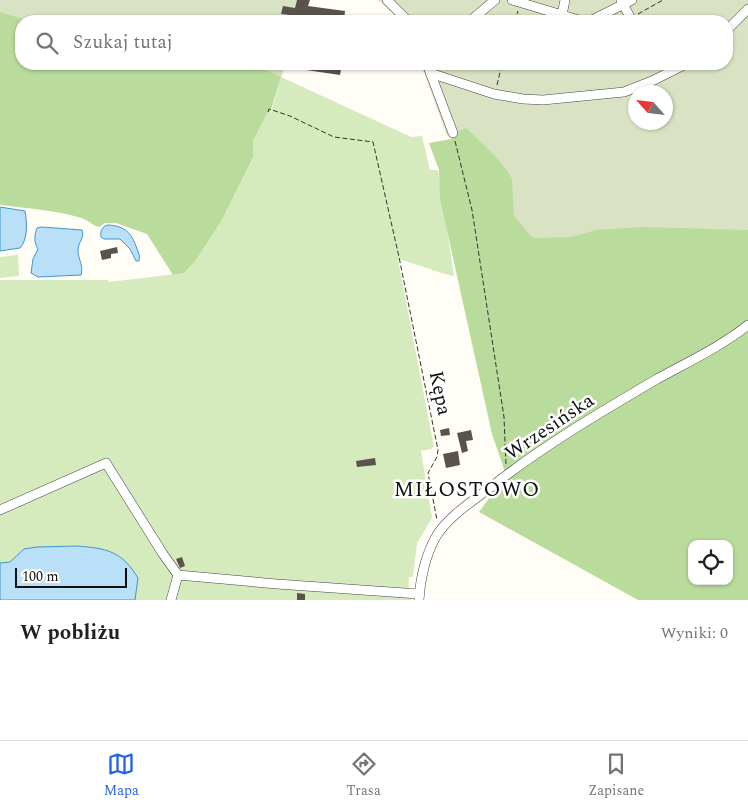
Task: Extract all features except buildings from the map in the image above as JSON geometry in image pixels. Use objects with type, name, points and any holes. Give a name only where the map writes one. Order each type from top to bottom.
[{"type":"street","points":[[387,0],[402,15]]},
{"type":"street","points":[[477,15],[495,0]]},
{"type":"street","points":[[516,1],[562,15],[565,0]]},
{"type":"street","points":[[600,15],[622,2],[632,0]]},
{"type":"street","points":[[622,2],[628,15]]},
{"type":"street","points":[[733,24],[748,8]]},
{"type":"street","points":[[429,70],[452,134]]},
{"type":"street","points":[[433,70],[494,94],[543,100],[617,94],[652,81],[674,70]]},
{"type":"street","name":"Wrzesińska","points":[[419,597],[428,556],[439,532],[463,509],[538,452],[588,420],[748,325]]},
{"type":"street","points":[[0,510],[106,462],[178,575],[379,596],[419,597]]},
{"type":"street","points":[[171,600],[178,575]]},
{"type":"path","points":[[639,15],[663,0]]},
{"type":"path","points":[[516,1],[516,15]]},
{"type":"path","points":[[494,94],[500,70]]},
{"type":"path","name":"Kępa","points":[[268,112],[269,109],[290,116],[334,137],[373,142],[399,257],[438,450],[437,457],[428,473],[439,532]]},
{"type":"path","points":[[452,134],[472,210],[504,416],[506,476]]},
{"type":"green space","points":[[0,0],[297,0],[298,15],[15,15],[15,70],[283,70],[270,113],[268,112],[253,141],[253,158],[222,220],[196,260],[184,273],[173,275],[147,234],[116,223],[105,223],[99,227],[81,218],[68,215],[0,205]]},
{"type":"green space","points":[[0,0],[297,0],[301,15],[15,16],[0,12]]},
{"type":"green space","points":[[378,0],[748,0],[748,230],[641,227],[596,230],[572,237],[535,238],[514,216],[512,179],[503,165],[466,128],[447,136],[424,72],[422,70],[733,70],[733,15],[394,15]]},
{"type":"green space","points":[[748,0],[748,163],[708,70],[733,70],[733,15]]},
{"type":"green space","points":[[266,70],[283,70],[281,77]]},
{"type":"green space","points":[[701,70],[708,70],[659,85],[637,85]]},
{"type":"green space","points":[[281,77],[411,137],[422,136],[430,170],[438,170],[454,276],[398,260],[434,447],[421,451],[432,518],[417,543],[413,577],[409,577],[408,598],[411,598],[411,600],[0,600],[0,280],[108,280],[109,282],[184,273],[196,260],[222,220],[253,159],[253,141],[268,112],[271,113]]},
{"type":"green space","points":[[628,87],[628,95],[552,118],[748,178],[748,600],[638,600],[479,512],[506,475],[492,434],[440,199],[439,170],[429,143],[451,139],[457,127]]},
{"type":"green space","points":[[18,255],[19,276],[0,278],[0,257]]},
{"type":"water","points":[[0,207],[25,211],[26,235],[20,248],[0,251]]},
{"type":"water","points":[[108,225],[127,231],[139,253],[139,261],[136,261],[130,249],[120,239],[104,239],[101,237],[102,230]]},
{"type":"water","points":[[37,228],[82,230],[83,235],[78,250],[82,268],[81,275],[38,277],[31,273],[33,259],[38,249],[35,242],[35,233]]},
{"type":"water","points":[[76,546],[105,550],[126,562],[138,578],[135,600],[0,600],[0,563],[10,562],[24,549]]},
{"type":"district","name":"MIŁOSTOWO","points":[[467,489]]}]
